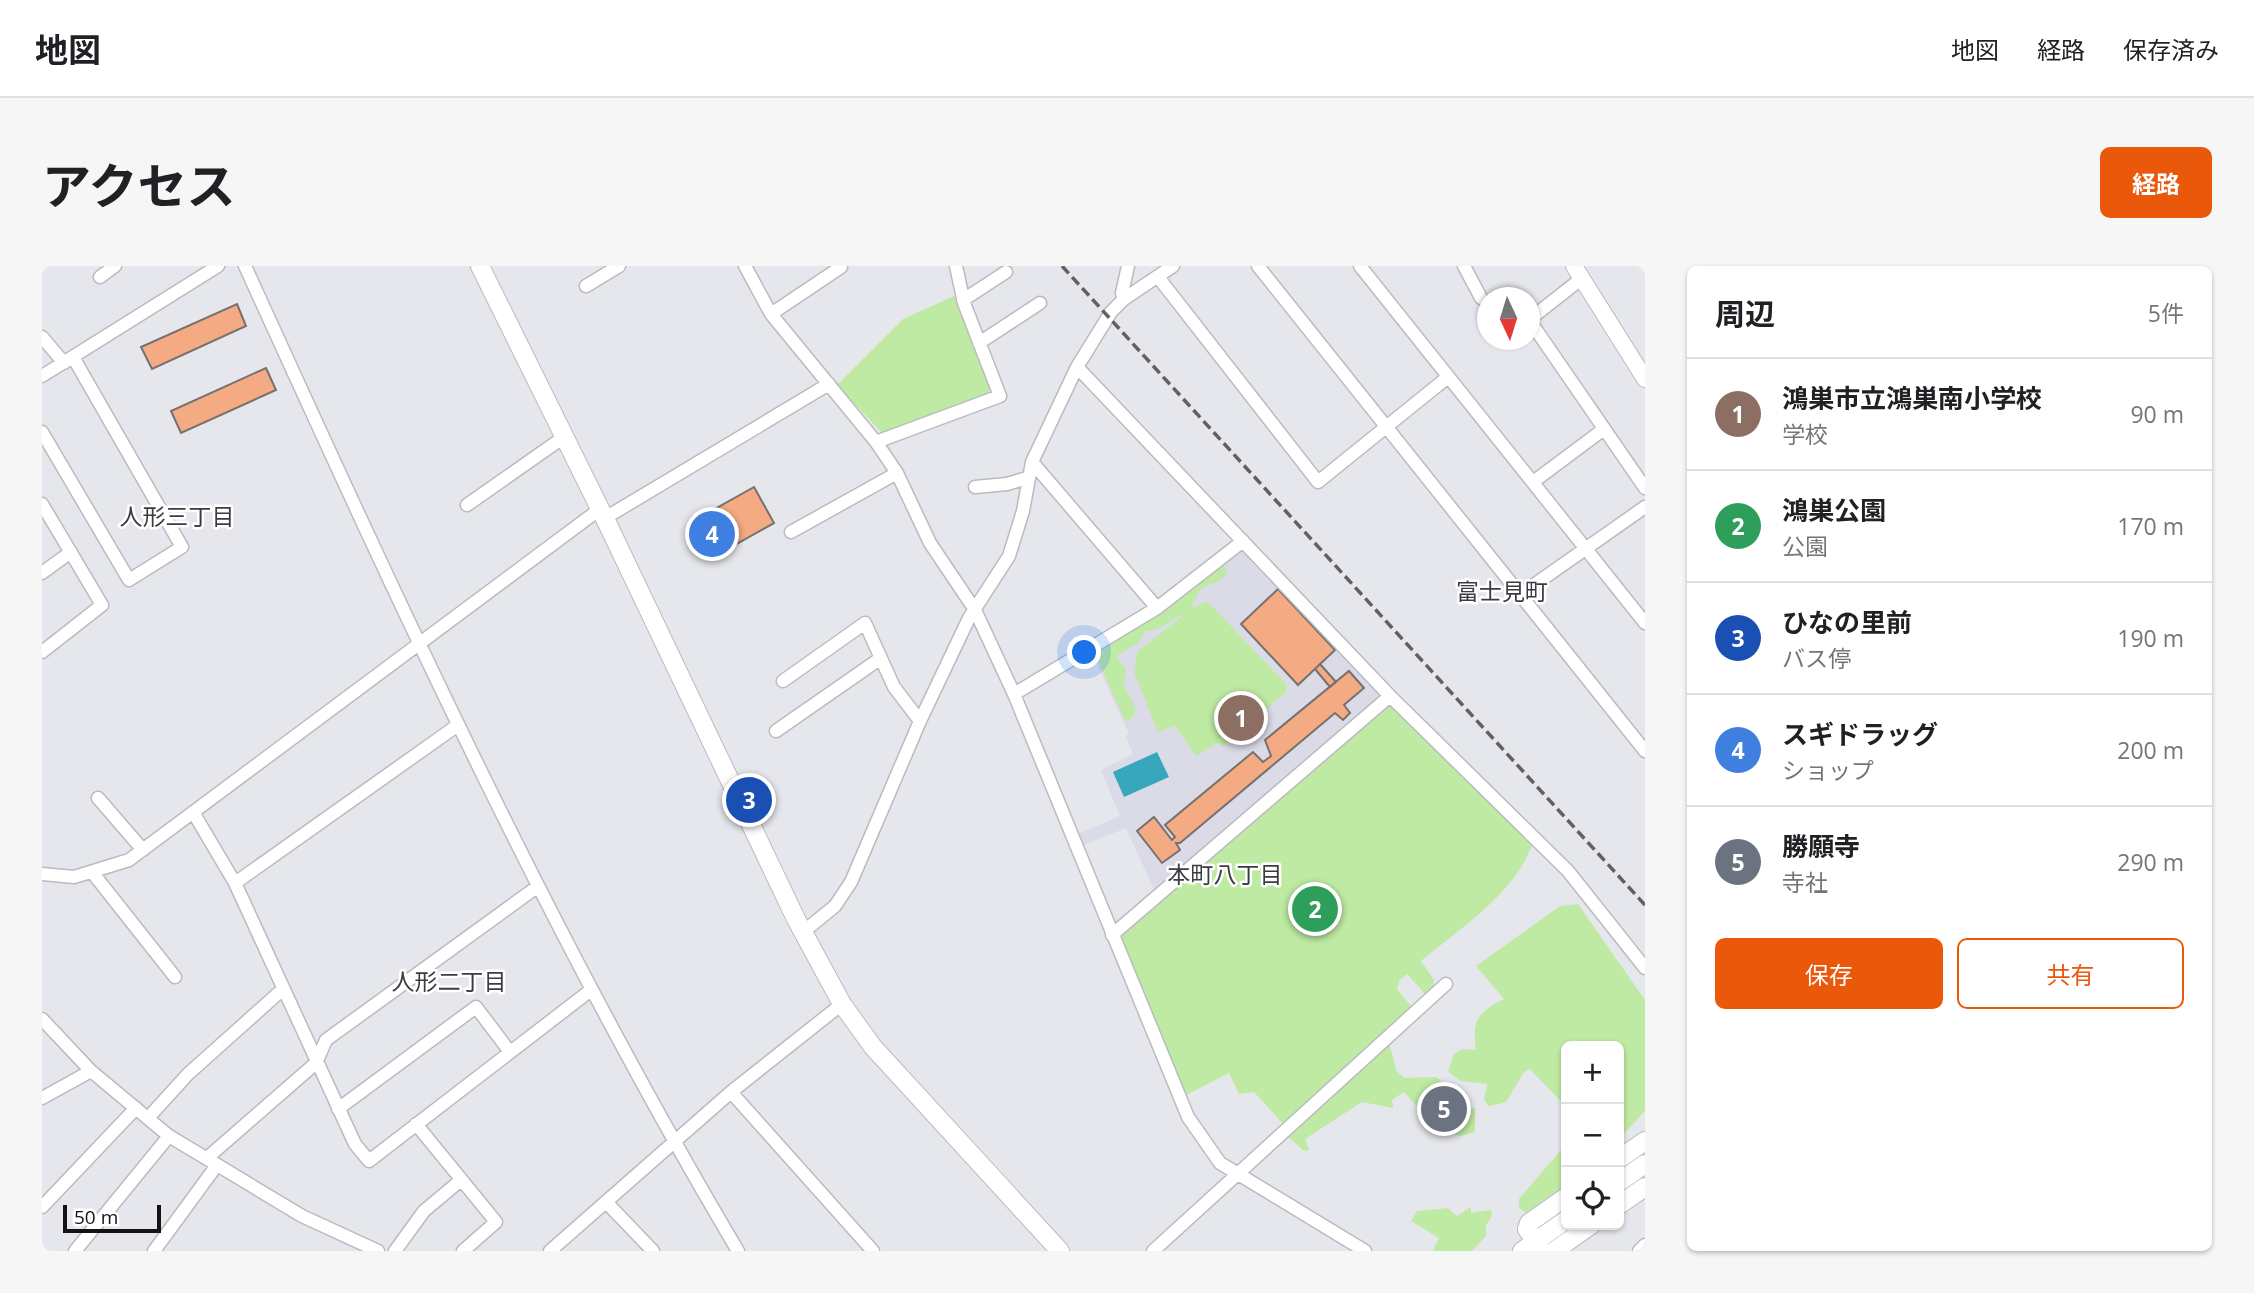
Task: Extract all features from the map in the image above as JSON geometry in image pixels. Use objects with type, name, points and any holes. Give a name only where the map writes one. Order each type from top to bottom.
[{"type":"main road","points":[[480,266],[803,932],[842,1004],[873,1047],[1060,1251]]},
{"type":"main road","points":[[1624,1156],[1645,1141]]},
{"type":"main road","points":[[1624,1179],[1645,1164]]},
{"type":"main road","points":[[1624,1202],[1645,1187]]},
{"type":"main road","points":[[1561,1201],[1529,1223],[1527,1229],[1533,1248],[1561,1224]]},
{"type":"main road","points":[[1554,1251],[1584,1230]]},
{"type":"street","points":[[100,277],[115,266]]},
{"type":"street","points":[[42,376],[218,266]]},
{"type":"street","points":[[245,266],[418,645],[537,887],[674,1143],[738,1251]]},
{"type":"street","points":[[586,286],[619,266]]},
{"type":"street","points":[[746,266],[771,314],[876,442],[897,473],[930,543],[975,610],[1014,694],[1188,1117],[1220,1163],[1365,1251]]},
{"type":"street","points":[[876,442],[1000,396],[964,300],[956,266]]},
{"type":"street","points":[[1124,299],[1122,293],[1128,266]]},
{"type":"street","points":[[803,932],[835,906],[851,882],[920,720],[975,610],[1009,556],[1023,512],[1031,463],[1077,367],[1108,316],[1124,299],[1173,266]]},
{"type":"street","points":[[1258,266],[1645,751]]},
{"type":"street","points":[[1360,266],[1645,623]]},
{"type":"street","points":[[1464,266],[1477,290]]},
{"type":"street","points":[[771,314],[841,267]]},
{"type":"street","points":[[964,300],[1006,272]]},
{"type":"street","points":[[1540,310],[1577,272],[1645,379]]},
{"type":"street","points":[[1158,277],[1318,482],[1448,377]]},
{"type":"street","points":[[979,343],[1040,303]]},
{"type":"street","points":[[1540,335],[1645,488]]},
{"type":"street","points":[[42,337],[69,360],[182,547],[129,580],[42,432]]},
{"type":"street","points":[[1077,367],[1390,696],[1568,872],[1645,968]]},
{"type":"street","points":[[42,874],[74,877],[129,860],[418,645],[602,514],[829,384]]},
{"type":"street","points":[[1533,482],[1604,429]]},
{"type":"street","points":[[467,505],[564,437]]},
{"type":"street","points":[[1031,463],[1157,608]]},
{"type":"street","points":[[791,532],[897,473]]},
{"type":"street","points":[[975,487],[1007,484],[1027,478]]},
{"type":"street","points":[[42,504],[103,605],[42,652]]},
{"type":"street","points":[[1521,594],[1585,547],[1645,508]]},
{"type":"street","points":[[42,533],[54,525]]},
{"type":"street","points":[[1014,694],[1157,608],[1243,541]]},
{"type":"street","points":[[42,573],[71,552]]},
{"type":"street","points":[[783,681],[865,623],[894,687],[920,720]]},
{"type":"street","points":[[776,731],[881,658]]},
{"type":"street","points":[[1112,935],[1390,696]]},
{"type":"street","points":[[235,883],[458,725]]},
{"type":"street","points":[[98,798],[143,850]]},
{"type":"street","points":[[193,812],[235,883],[338,1109],[355,1144],[369,1161],[591,990]]},
{"type":"street","points":[[92,872],[175,977]]},
{"type":"street","points":[[154,1251],[212,1162],[316,1063],[327,1040],[537,887]]},
{"type":"street","points":[[1153,1251],[1446,984]]},
{"type":"street","points":[[148,1118],[187,1074],[283,989]]},
{"type":"street","points":[[550,1251],[731,1092],[842,1004]]},
{"type":"street","points":[[338,1109],[476,1007],[510,1052]]},
{"type":"street","points":[[42,1019],[90,1071],[169,1136],[302,1216],[378,1251]]},
{"type":"street","points":[[42,1098],[90,1071]]},
{"type":"street","points":[[731,1092],[873,1251]]},
{"type":"street","points":[[42,1207],[136,1108]]},
{"type":"street","points":[[416,1124],[496,1222],[463,1251]]},
{"type":"street","points":[[75,1251],[169,1136]]},
{"type":"street","points":[[395,1251],[424,1211],[461,1180]]},
{"type":"street","points":[[607,1203],[653,1251]]},
{"type":"street","points":[[1639,1251],[1645,1245]]},
{"type":"shaded area","points":[[1239,550],[1243,550],[1381,693],[1380,702],[1155,892],[1126,828],[1081,846],[1077,834],[1120,816],[1101,770],[1133,754],[1126,736],[1129,734],[1096,661],[1098,651]]},
{"type":"green space","points":[[956,295],[990,387],[988,393],[882,433],[837,385],[903,319]]},
{"type":"green space","points":[[1222,563],[1227,573],[1221,580],[1200,589],[1191,609],[1207,601],[1287,685],[1286,692],[1224,746],[1218,743],[1196,756],[1175,726],[1158,732],[1134,672],[1138,651],[1185,614],[1161,627],[1145,631],[1138,643],[1116,656],[1126,669],[1124,686],[1135,707],[1135,715],[1128,721],[1124,719],[1099,662],[1101,652]]},
{"type":"green space","points":[[1390,699],[1535,837],[1527,857],[1516,875],[1487,907],[1421,961],[1434,980],[1433,989],[1426,995],[1407,974],[1399,981],[1397,989],[1414,1010],[1283,1124],[1254,1092],[1239,1094],[1229,1073],[1186,1095],[1119,940],[1129,925]]},
{"type":"green space","points":[[1578,904],[1645,1000],[1645,1111],[1624,1134],[1624,1041],[1561,1041],[1561,1102],[1530,1069],[1524,1072],[1506,1102],[1489,1106],[1484,1100],[1487,1084],[1461,1081],[1448,1072],[1454,1054],[1462,1049],[1476,1050],[1475,1032],[1478,1018],[1488,1008],[1504,999],[1476,966],[1560,906]]},
{"type":"green space","points":[[1389,1042],[1396,1070],[1404,1078],[1436,1077],[1441,1080],[1441,1095],[1448,1112],[1475,1108],[1475,1132],[1461,1136],[1441,1131],[1428,1106],[1417,1106],[1404,1092],[1392,1100],[1393,1108],[1362,1102],[1305,1139],[1309,1150],[1304,1151],[1285,1134]]},
{"type":"green space","points":[[1561,1150],[1561,1188],[1526,1213],[1519,1208],[1519,1199]]},
{"type":"green space","points":[[1471,1207],[1471,1213],[1491,1210],[1492,1216],[1486,1225],[1486,1236],[1472,1251],[1433,1251],[1439,1238],[1411,1221],[1417,1211],[1448,1208],[1457,1216]]},
{"type":"water","points":[[1157,752],[1169,777],[1124,797],[1113,772]]},
{"type":"building","points":[[237,304],[246,326],[152,369],[141,347]]},
{"type":"building","points":[[266,368],[276,390],[181,433],[171,411]]},
{"type":"building","points":[[754,487],[774,523],[717,555],[697,519]]},
{"type":"building","points":[[1278,589],[1335,650],[1298,685],[1241,624]]},
{"type":"building","points":[[1320,664],[1336,682],[1330,687],[1315,669]]},
{"type":"building","points":[[1349,671],[1364,688],[1344,705],[1350,713],[1343,720],[1335,713],[1180,843],[1176,843],[1180,850],[1162,863],[1137,831],[1154,817],[1172,840],[1175,837],[1165,825],[1253,752],[1263,762],[1271,756],[1265,740]]},
{"type":"railway","points":[[1062,266],[1645,905]]},
{"type":"place","name":"スギドラッグ","points":[[712,534]]},
{"type":"place","name":"鴻巣市立鴻巣南小学校","points":[[1241,718]]},
{"type":"place","name":"ひなの里前","points":[[749,800]]},
{"type":"place","name":"鴻巣公園","points":[[1315,909]]},
{"type":"place","name":"勝願寺","points":[[1444,1109]]},
{"type":"district","name":"人形三丁目","points":[[177,517]]},
{"type":"district","name":"富士見町","points":[[1502,592]]},
{"type":"district","name":"本町八丁目","points":[[1225,875]]},
{"type":"district","name":"人形二丁目","points":[[449,982]]}]
